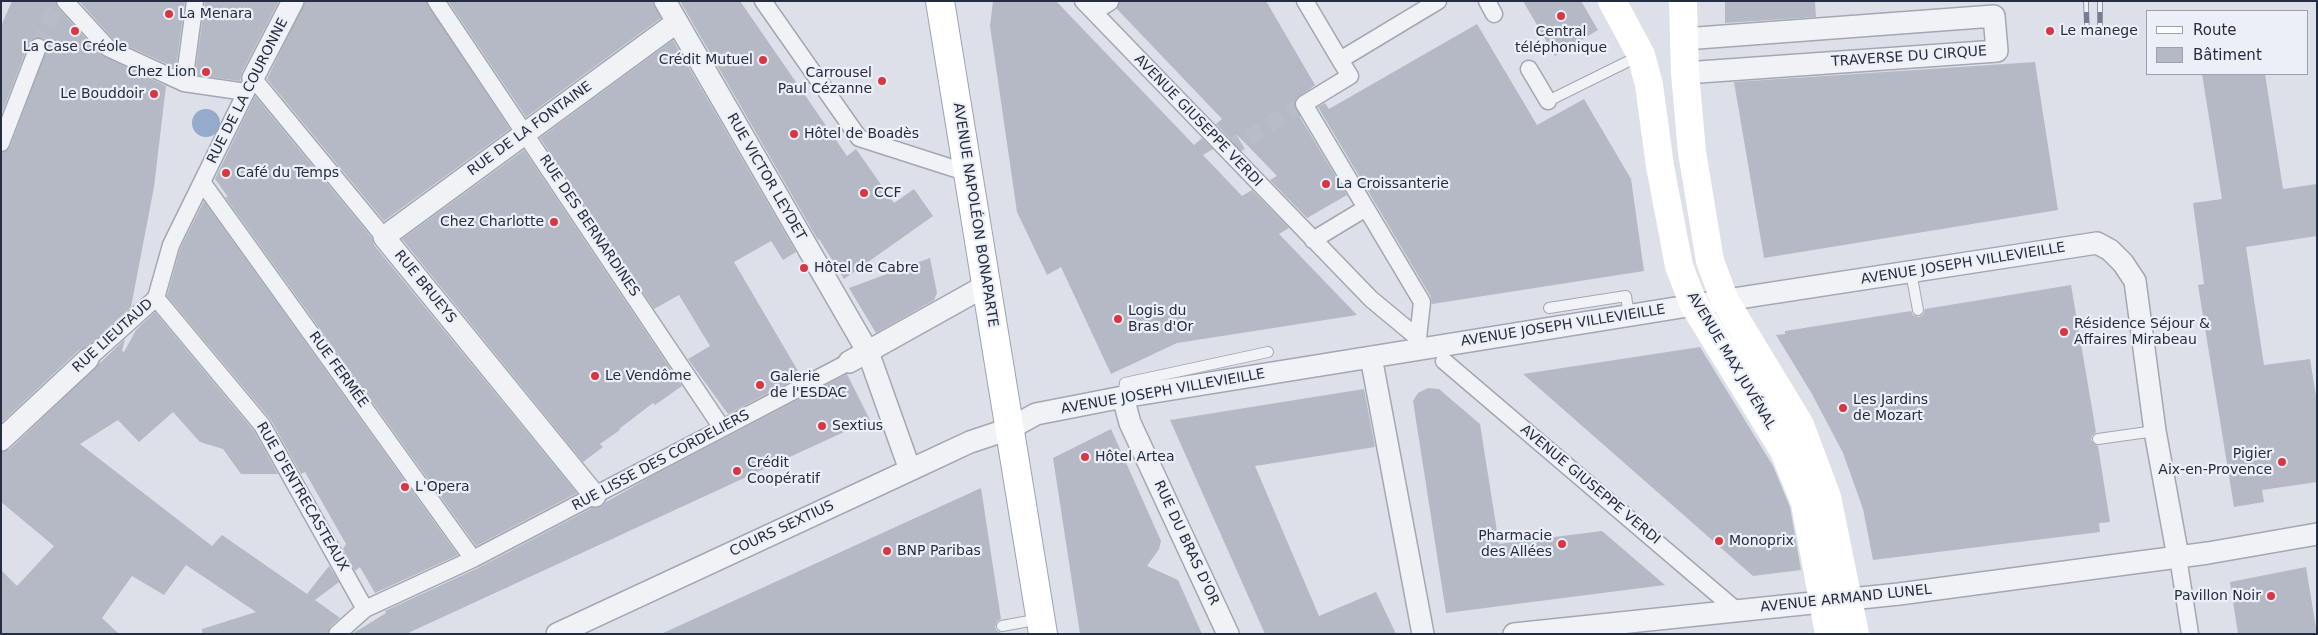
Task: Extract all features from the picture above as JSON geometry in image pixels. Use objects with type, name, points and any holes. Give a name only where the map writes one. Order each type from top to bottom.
[{"type":"main road","name":"AVENUE NAPOLÉON BONAPARTE","points":[[940,1],[1041,626]]},
{"type":"main road","name":"AVENUE MAX JUVÉNAL","points":[[1683,1],[1685,73],[1692,152],[1710,261],[1725,302],[1800,425],[1827,497],[1836,600],[1829,634]]},
{"type":"main road","name":"AVENUE MAX JUVÉNAL","points":[[1614,3],[1642,55],[1650,85],[1660,166],[1678,266],[1694,305],[1784,450],[1805,503],[1836,600],[1855,634]]},
{"type":"street","points":[[184,82],[195,1]]},
{"type":"street","name":"RUE DE LA COURONNE","points":[[202,182],[294,1]]},
{"type":"street","name":"RUE DES BERNARDINES","points":[[436,1],[526,132],[722,428]]},
{"type":"street","name":"RUE VICTOR LEYDET","points":[[664,1],[868,352],[910,470]]},
{"type":"street","points":[[763,1],[859,138],[968,173]]},
{"type":"street","points":[[1305,1],[1340,60],[1438,1]]},
{"type":"street","points":[[60,2],[108,48],[184,82],[250,85]]},
{"type":"street","points":[[1088,7],[1110,2]]},
{"type":"street","name":"AVENUE GIUSEPPE VERDI","points":[[1088,7],[1370,299],[1418,338],[1422,302],[1304,104],[1350,76],[1340,60]]},
{"type":"street","name":"TRAVERSE DU CIRQUE","points":[[1684,40],[1994,16],[1997,51],[1685,73]]},
{"type":"street","name":"RUE DE LA FONTAINE","points":[[384,237],[677,22]]},
{"type":"street","points":[[1,143],[38,47]]},
{"type":"street","points":[[1529,69],[1548,101]]},
{"type":"street","name":"RUE BRUEYS","points":[[250,85],[384,237],[595,496]]},
{"type":"street","name":"RUE LIEUTAUD","points":[[1,440],[156,298],[172,245],[202,182]]},
{"type":"street","name":"RUE FERMÉE","points":[[202,182],[473,559]]},
{"type":"street","points":[[1313,240],[1366,208]]},
{"type":"street","name":"AVENUE JOSEPH VILLEVIEILLE","points":[[1009,429],[1036,414],[1122,397],[1694,305],[1725,302],[2097,243],[2110,250],[2122,262],[2135,281],[2155,432]]},
{"type":"street","name":"RUE LISSE DES CORDELIERS","points":[[337,634],[365,609],[473,559],[595,496],[868,352],[985,286]]},
{"type":"street","name":"RUE D'ENTRECASTEAUX","points":[[156,298],[262,425],[365,609]]},
{"type":"street","points":[[1371,358],[1422,634]]},
{"type":"street","name":"AVENUE GIUSEPPE VERDI","points":[[1444,361],[1736,610]]},
{"type":"street","name":"RUE DU BRAS D'OR","points":[[1122,397],[1130,423],[1228,634]]},
{"type":"street","name":"COURS SEXTIUS","points":[[557,634],[970,442],[1009,429]]},
{"type":"street","points":[[2155,432],[2190,634]]},
{"type":"street","name":"AVENUE ARMAND LUNEL","points":[[1514,634],[1836,600],[2178,557],[2317,534]]},
{"type":"lane","points":[[1548,101],[1642,55]]},
{"type":"lane","points":[[1911,272],[1918,310]]},
{"type":"lane","points":[[1549,308],[1626,296],[1630,316]]},
{"type":"lane","points":[[1122,397],[1125,383],[1268,352]]},
{"type":"lane","points":[[2098,439],[2155,432]]},
{"type":"lane","points":[[1002,626],[1041,626]]},
{"type":"water","points":[[206,109],[216,113],[220,123],[216,133],[206,137],[196,133],[192,123],[196,113]]},
{"type":"building","points":[[12,1],[55,1],[58,8],[101,55],[166,86],[154,187],[131,307],[87,347],[79,350],[1,423],[1,153],[10,147],[48,46],[41,38],[32,39],[29,43],[1,115],[1,26]]},
{"type":"building","points":[[79,1],[185,1],[176,68],[114,40]]},
{"type":"building","points":[[205,1],[279,1],[242,72],[240,81],[195,75]]},
{"type":"building","points":[[305,1],[426,1],[510,129],[384,221],[267,79]]},
{"type":"building","points":[[448,1],[653,1],[661,18],[526,117]]},
{"type":"building","points":[[680,1],[740,1],[847,156],[856,149],[894,203],[914,189],[933,216],[844,279],[818,240]]},
{"type":"building","points":[[993,1],[1056,1],[1194,145],[1202,138],[1213,149],[1203,155],[1242,196],[1252,190],[1289,228],[1279,234],[1357,315],[1177,343],[1111,374],[1061,267],[1047,275],[1017,212],[990,26]]},
{"type":"building","points":[[1120,1],[1266,1],[1315,85],[1296,99],[1295,109],[1347,195],[1307,218],[1270,180],[1277,176],[1248,146],[1237,135],[1230,139],[1216,124],[1222,119],[1117,9]]},
{"type":"building","name":"Central téléphonique","points":[[1523,1],[1581,1],[1598,30],[1555,56]]},
{"type":"building","points":[[1725,1],[1815,1],[1816,17],[1725,23]]},
{"type":"building","points":[[1477,24],[1537,125],[1584,99],[1631,179],[1644,271],[1432,304],[1431,297],[1318,107],[1325,103],[1329,109]]},
{"type":"building","points":[[673,40],[796,252],[783,260],[771,241],[734,262],[801,376],[728,414],[688,359],[710,346],[679,295],[654,309],[540,138]]},
{"type":"building","points":[[2035,62],[2058,210],[1764,258],[1734,82]]},
{"type":"building","points":[[2202,75],[2265,75],[2283,189],[2317,184],[2317,236],[2246,247],[2264,365],[2310,359],[2317,402],[2317,482],[2262,490],[2264,502],[2234,507],[2198,285],[2204,284],[2193,203],[2222,199]]},
{"type":"building","points":[[255,96],[577,493],[476,546],[225,197],[228,197],[215,179]]},
{"type":"building","points":[[524,150],[682,386],[655,405],[653,403],[619,429],[600,444],[603,447],[583,462],[402,239]]},
{"type":"building","points":[[204,201],[458,555],[375,593],[360,567],[355,571],[343,549],[346,544],[305,472],[301,474],[271,420],[167,296],[180,249]]},
{"type":"building","points":[[930,258],[937,293],[934,300],[876,333],[849,288]]},
{"type":"building","name":"Les Jardins de Mozart","points":[[2071,285],[2096,432],[2091,440],[2098,446],[2110,522],[2099,523],[2100,532],[1873,560],[1863,509],[1843,453],[1812,394],[1776,335],[1785,334],[1785,331],[1911,311],[1913,315],[1919,317],[1923,315],[1925,309]]},
{"type":"building","points":[[155,312],[254,431],[278,474],[241,474],[223,449],[200,442],[173,412],[139,442],[118,420],[80,444],[212,546],[222,535],[307,594],[329,566],[339,582],[315,600],[340,618],[330,627],[327,634],[202,634],[202,629],[256,612],[186,565],[164,595],[132,576],[102,618],[119,634],[1,634],[1,570],[17,586],[54,546],[1,502],[1,452],[10,449],[125,339],[122,351],[124,352],[136,330]]},
{"type":"building","points":[[1700,347],[1773,466],[1790,507],[1801,570],[1753,576],[1523,374]]},
{"type":"building","points":[[847,374],[870,420],[406,634],[352,634],[386,613],[385,611],[478,568],[592,508],[602,506],[652,476]]},
{"type":"building","points":[[1428,388],[1439,389],[1480,424],[1499,544],[1602,531],[1665,585],[1446,613],[1413,401],[1418,393]]},
{"type":"building","points":[[1364,389],[1375,447],[1255,466],[1319,616],[1376,592],[1396,634],[1265,634],[1170,420]]},
{"type":"building","points":[[1111,429],[1161,541],[1159,549],[1147,566],[1178,580],[1202,634],[1080,634],[1053,458]]},
{"type":"building","points":[[981,488],[1001,619],[997,621],[995,627],[997,631],[1004,634],[661,634]]},
{"type":"building","name":"Pavillon Noir","points":[[2306,567],[2317,634],[2238,634],[2230,582]]},
{"type":"tunnel","points":[[38,47],[57,4]]},
{"type":"tunnel","points":[[1227,150],[1304,104]]},
{"type":"railway","points":[[2086,1],[2087,32]]},
{"type":"railway","points":[[2100,1],[2100,30]]},
{"type":"place","name":"La Menara","points":[[169,14]]},
{"type":"place","name":"Central téléphonique","points":[[1561,16]]},
{"type":"place","name":"La Case Créole","points":[[75,31]]},
{"type":"place","name":"Le manege","points":[[2050,31]]},
{"type":"place","name":"Crédit Mutuel","points":[[763,60]]},
{"type":"place","name":"Chez Lion","points":[[206,72]]},
{"type":"place","name":"Carrousel Paul Cézanne","points":[[882,81]]},
{"type":"place","name":"Le Bouddoir","points":[[154,94]]},
{"type":"place","name":"Hôtel de Boadès","points":[[794,134]]},
{"type":"place","name":"Café du Temps","points":[[226,173]]},
{"type":"place","name":"La Croissanterie","points":[[1326,184]]},
{"type":"place","name":"CCF","points":[[864,193]]},
{"type":"place","name":"Chez Charlotte","points":[[554,222]]},
{"type":"place","name":"Hôtel de Cabre","points":[[804,268]]},
{"type":"place","name":"Logis du Bras d'Or","points":[[1118,319]]},
{"type":"place","name":"Résidence Séjour & Affaires Mirabeau","points":[[2064,332]]},
{"type":"place","name":"Le Vendôme","points":[[595,376]]},
{"type":"place","name":"Galerie de l'ESDAC","points":[[760,385]]},
{"type":"place","name":"Les Jardins de Mozart","points":[[1843,408]]},
{"type":"place","name":"Sextius","points":[[822,426]]},
{"type":"place","name":"Hôtel Artea","points":[[1085,457]]},
{"type":"place","name":"Pigier Aix-en-Provence","points":[[2282,462]]},
{"type":"place","name":"Crédit Coopératif","points":[[737,471]]},
{"type":"place","name":"L'Opera","points":[[405,487]]},
{"type":"place","name":"Monoprix","points":[[1719,541]]},
{"type":"place","name":"Pharmacie des Allées","points":[[1562,544]]},
{"type":"place","name":"BNP Paribas","points":[[887,551]]},
{"type":"place","name":"Pavillon Noir","points":[[2271,596]]}]
